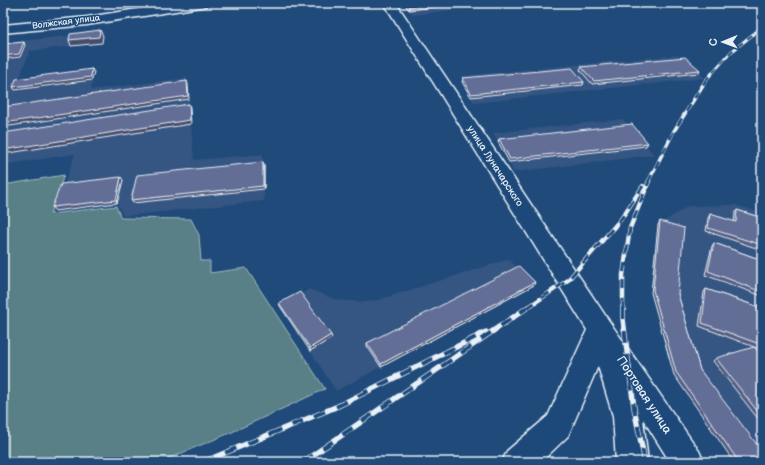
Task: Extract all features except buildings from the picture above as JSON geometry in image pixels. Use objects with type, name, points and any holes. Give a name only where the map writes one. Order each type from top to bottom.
[{"type":"street","name":"Волжская улица","points":[[3,29],[86,20],[201,3]]},
{"type":"street","name":"улица Луначарского","points":[[390,3],[600,329]]},
{"type":"street","points":[[518,462],[558,426],[600,329]]},
{"type":"street","points":[[600,329],[628,416],[632,462]]},
{"type":"street","name":"Портовая улица","points":[[600,329],[688,462]]},
{"type":"shaded area","points":[[428,3],[503,4],[413,15],[406,6]]},
{"type":"shaded area","points":[[104,32],[102,43],[30,51],[18,82],[94,72],[91,90],[187,78],[194,160],[263,154],[264,201],[123,216],[117,203],[55,211],[75,154],[3,165],[3,43]]},
{"type":"shaded area","points":[[678,55],[705,78],[474,103],[460,76]]},
{"type":"shaded area","points":[[623,119],[654,155],[514,172],[493,133]]},
{"type":"shaded area","points":[[736,205],[762,213],[762,462],[734,462],[674,375],[651,293],[658,225],[688,206]]},
{"type":"shaded area","points":[[509,259],[534,285],[336,391],[310,351],[300,295],[309,289],[337,300],[367,302]]},
{"type":"green space","points":[[64,175],[50,214],[116,206],[121,218],[191,219],[199,235],[201,261],[210,261],[210,273],[246,268],[325,389],[230,433],[160,462],[3,462],[3,185]]},
{"type":"railway","points":[[705,81],[731,52],[762,27]]},
{"type":"railway","points":[[648,182],[674,131],[706,80]]},
{"type":"railway","points":[[645,462],[634,408],[623,319],[623,275],[630,228],[649,181]]},
{"type":"railway","points":[[527,308],[568,280],[621,219],[643,186]]},
{"type":"railway","points":[[303,462],[528,307]]},
{"type":"railway","points":[[203,462],[338,406],[486,332]]}]
